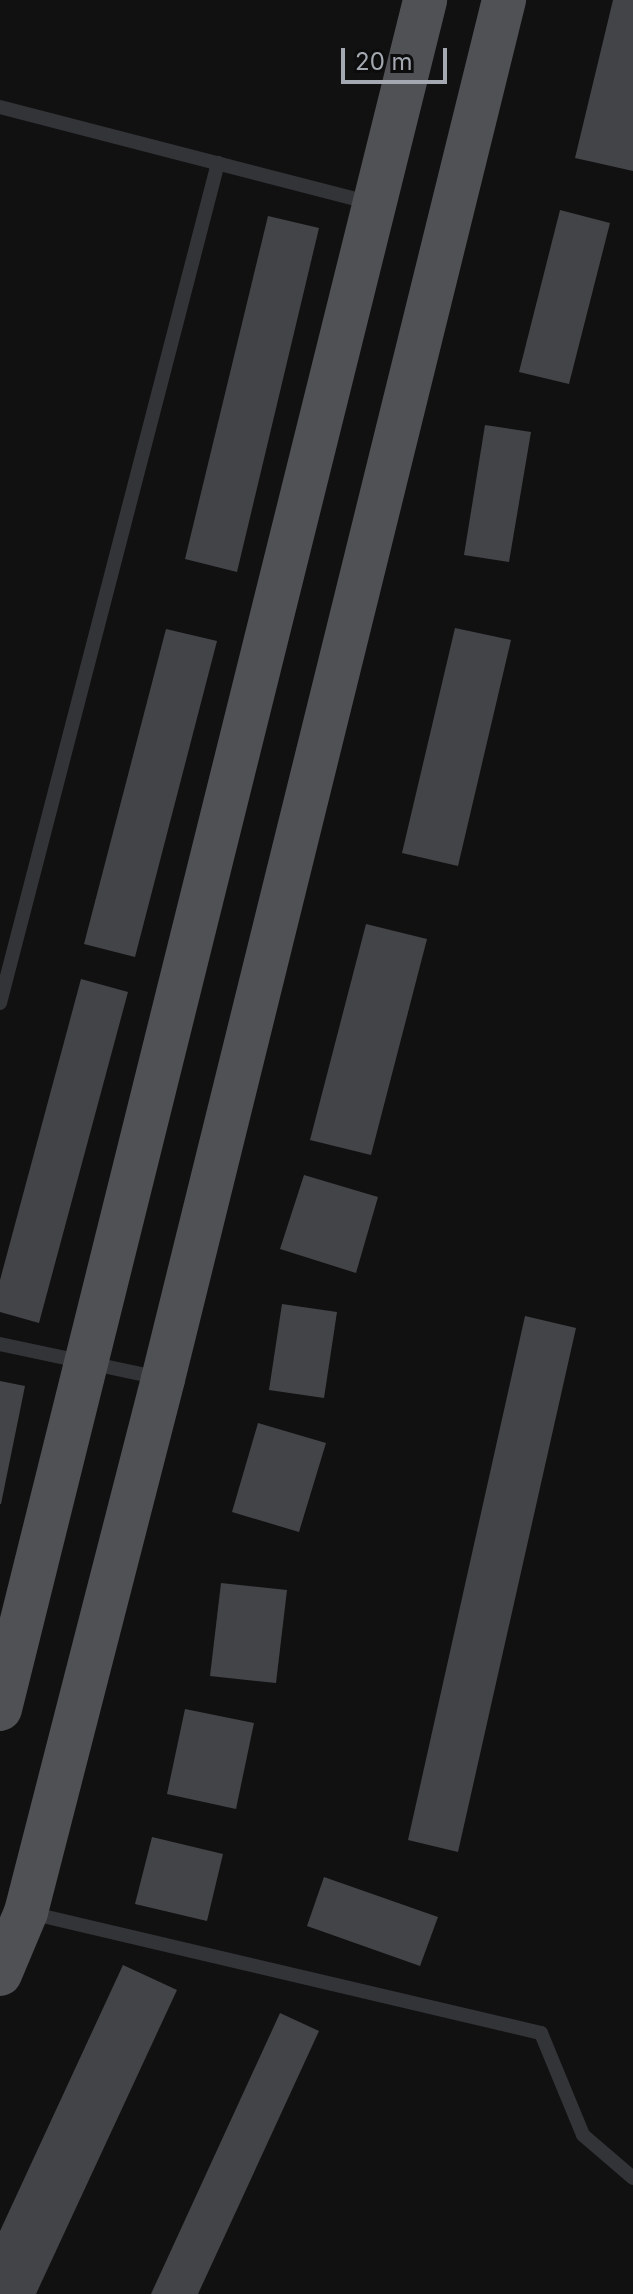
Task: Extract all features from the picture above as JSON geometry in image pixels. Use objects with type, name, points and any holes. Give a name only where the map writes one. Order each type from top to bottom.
[{"type":"main road","points":[[0,1709],[425,0]]},
{"type":"main road","points":[[0,1974],[26,1912],[163,1379],[504,0]]},
{"type":"lane","points":[[0,107],[374,204]]},
{"type":"lane","points":[[0,1003],[218,163]]},
{"type":"lane","points":[[0,1344],[163,1379]]},
{"type":"lane","points":[[26,1912],[541,2033],[583,2135],[633,2178]]},
{"type":"building","points":[[613,0],[633,0],[633,171],[575,158]]},
{"type":"building","points":[[560,210],[610,223],[569,384],[519,372]]},
{"type":"building","points":[[268,216],[319,228],[237,572],[185,559]]},
{"type":"building","points":[[485,425],[531,432],[509,562],[464,555]]},
{"type":"building","points":[[455,628],[511,640],[458,866],[402,853]]},
{"type":"building","points":[[166,629],[217,641],[135,957],[84,944]]},
{"type":"building","points":[[366,924],[427,939],[371,1155],[310,1140]]},
{"type":"building","points":[[81,979],[128,992],[39,1323],[0,1312],[0,1280]]},
{"type":"building","points":[[304,1175],[378,1197],[356,1273],[280,1249]]},
{"type":"building","points":[[282,1304],[337,1312],[324,1398],[269,1390]]},
{"type":"building","points":[[525,1316],[576,1328],[458,1852],[408,1840]]},
{"type":"building","points":[[0,1381],[25,1386],[1,1504],[0,1504]]},
{"type":"building","points":[[258,1423],[326,1443],[299,1532],[232,1512]]},
{"type":"building","points":[[221,1583],[287,1590],[276,1683],[210,1676]]},
{"type":"building","points":[[185,1709],[254,1723],[236,1809],[167,1794]]},
{"type":"building","points":[[152,1837],[223,1854],[207,1921],[135,1904]]},
{"type":"building","points":[[324,1877],[438,1917],[420,1966],[307,1926]]},
{"type":"building","points":[[123,1965],[177,1990],[36,2294],[0,2294],[0,2231]]},
{"type":"building","points":[[280,2013],[319,2031],[198,2294],[151,2294]]}]
